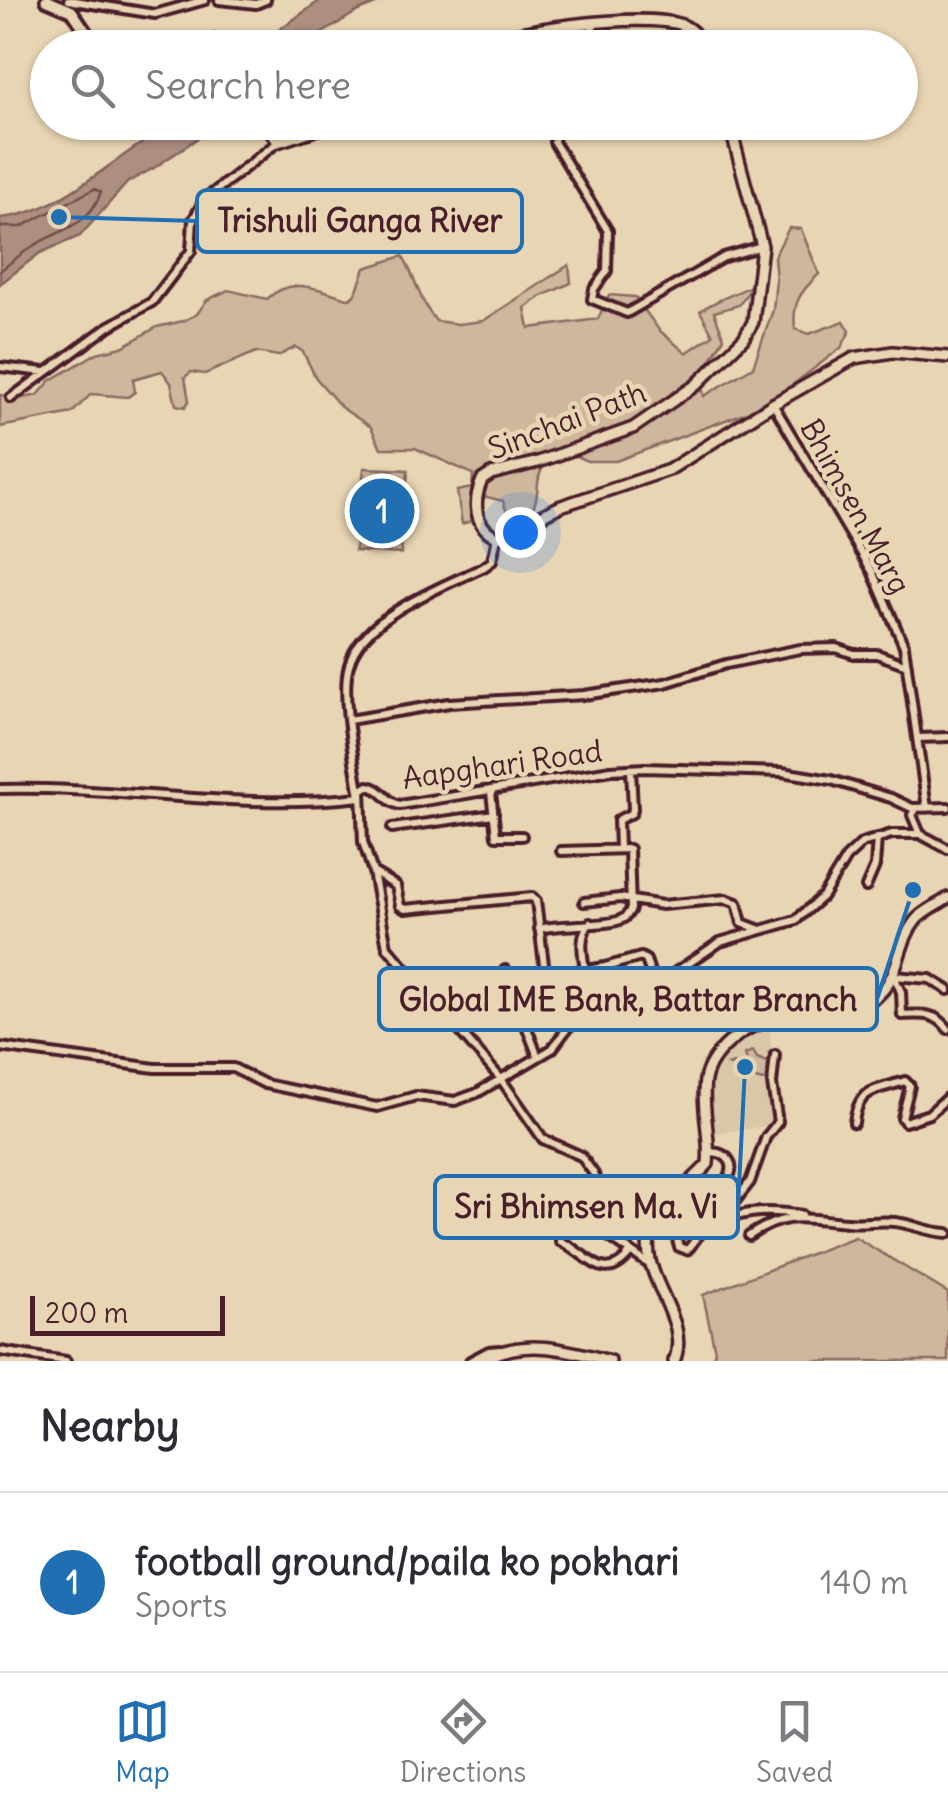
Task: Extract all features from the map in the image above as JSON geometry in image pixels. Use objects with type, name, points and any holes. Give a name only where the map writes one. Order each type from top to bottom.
[{"type":"street","points":[[46,0],[72,11],[85,30]]},
{"type":"street","points":[[68,0],[155,14],[206,0]]},
{"type":"street","points":[[220,0],[256,4],[266,0]]},
{"type":"street","points":[[547,30],[592,23],[670,22],[688,30]]},
{"type":"street","points":[[592,23],[593,30]]},
{"type":"street","points":[[11,398],[108,328],[152,302],[191,252],[193,220],[204,200],[284,140]]},
{"type":"street","points":[[554,140],[608,231],[607,271],[594,288],[592,298],[627,313],[724,258],[762,246]]},
{"type":"street","name":"Sinchai Path","points":[[496,537],[480,524],[476,510],[482,480],[633,428],[696,386],[744,338],[753,322],[762,246],[734,140]]},
{"type":"street","points":[[0,789],[92,790],[257,802],[360,797],[349,720],[348,668],[357,644],[367,632],[431,593],[484,567],[492,561],[496,537],[561,506],[669,470],[842,364],[874,353],[914,352],[948,358]]},
{"type":"street","points":[[0,367],[46,372]]},
{"type":"street","name":"Bhimsen Marg","points":[[773,404],[872,571],[904,646],[927,808]]},
{"type":"street","points":[[349,720],[449,703],[584,695],[665,683],[726,664],[800,649],[836,648],[854,654],[878,654],[907,666]]},
{"type":"street","points":[[918,738],[948,737]]},
{"type":"street","points":[[619,849],[618,820],[633,809],[631,769]]},
{"type":"street","name":"Aapghari Road","points":[[631,1252],[598,1229],[599,1193],[594,1174],[581,1156],[543,1138],[501,1078],[387,947],[373,872],[363,842],[361,790],[368,786],[378,788],[390,803],[400,805],[631,769],[782,772],[832,780],[912,808],[948,807]]},
{"type":"street","points":[[491,792],[496,836],[522,836]]},
{"type":"street","points":[[920,834],[913,809],[927,808]]},
{"type":"street","points":[[392,828],[494,814]]},
{"type":"street","points":[[0,1047],[155,1068],[233,1068],[281,1088],[377,1107],[423,1095],[455,1101],[552,1049],[569,1026],[655,986],[720,942],[796,920],[823,896],[854,848],[877,838],[920,834],[948,849]]},
{"type":"street","points":[[866,887],[875,866],[877,838]]},
{"type":"street","points":[[539,929],[621,920],[630,908],[629,849],[561,851]]},
{"type":"street","points":[[373,872],[396,886],[400,906],[405,909],[532,897],[536,901],[545,972],[549,976],[644,958],[655,986]]},
{"type":"street","points":[[584,902],[631,898],[662,905],[732,900],[737,903],[742,924],[760,930]]},
{"type":"street","points":[[674,1361],[678,1351],[673,1325],[647,1251],[652,1225],[708,1164],[705,1080],[723,1048],[749,1028],[768,1022],[850,1014],[877,996],[894,976],[916,919],[948,898]]},
{"type":"street","points":[[585,971],[581,942],[591,922]]},
{"type":"street","points":[[505,970],[538,1057]]},
{"type":"street","points":[[894,976],[918,976],[948,990]]},
{"type":"street","points":[[894,976],[902,992],[902,1015],[926,1014],[937,1018],[948,1030]]},
{"type":"street","points":[[728,1219],[729,1208],[750,1182],[766,1137],[778,1122],[772,1084],[774,1055]]},
{"type":"street","points":[[854,1123],[856,1103],[862,1096],[905,1081],[910,1086],[902,1118],[905,1122],[930,1114],[948,1097]]},
{"type":"street","points":[[710,1152],[729,1156],[729,1175],[724,1184],[700,1197],[678,1225],[674,1236],[679,1248],[687,1250],[700,1233],[728,1219],[772,1210],[850,1223],[893,1222],[919,1231],[948,1233]]},
{"type":"street","points":[[749,1236],[773,1220],[802,1215]]},
{"type":"street","points":[[560,1241],[580,1250],[596,1265],[613,1270],[631,1252],[653,1268]]},
{"type":"street","points":[[470,1361],[489,1351],[566,1348],[610,1361]]},
{"type":"street","points":[[0,1350],[66,1361]]},
{"type":"street","points":[[483,1361],[506,1350]]},
{"type":"shaded area","points":[[789,228],[801,229],[819,274],[799,298],[795,329],[809,334],[844,321],[850,331],[841,348],[787,389],[747,412],[616,461],[587,461],[570,453],[555,458],[541,471],[529,517],[509,519],[503,501],[483,496],[475,520],[462,524],[457,491],[472,488],[473,474],[415,448],[381,448],[371,427],[342,408],[296,347],[278,356],[256,352],[205,374],[191,372],[185,377],[189,401],[185,407],[176,405],[171,383],[162,371],[133,379],[135,392],[128,397],[91,394],[72,413],[0,427],[0,395],[38,395],[50,381],[97,353],[122,347],[157,327],[183,321],[197,314],[207,300],[228,290],[267,299],[296,286],[350,299],[365,268],[403,256],[436,321],[483,321],[569,265],[571,283],[525,308],[529,328],[598,319],[609,295],[635,297],[659,330],[686,353],[713,335],[700,311],[754,284],[739,305],[714,312],[724,338],[700,377],[704,396],[753,367],[773,310],[774,257]]},
{"type":"shaded area","points":[[364,468],[408,470],[401,554],[355,551]]},
{"type":"shaded area","points":[[769,1028],[780,1124],[716,1133],[708,1081],[725,1052]]},
{"type":"shaded area","points":[[753,1051],[757,1058],[770,1063],[771,1076],[744,1083],[740,1069],[729,1065],[747,1061],[745,1054]]},
{"type":"shaded area","points":[[855,1237],[948,1293],[948,1361],[711,1361],[715,1351],[703,1295]]},
{"type":"water","points":[[321,0],[385,0],[327,30],[278,30]]},
{"type":"water","points":[[147,140],[195,140],[128,182],[80,236],[40,253],[0,284],[0,218],[55,201]]},
{"type":"place","name":"Trishuli Ganga River","points":[[59,217]]},
{"type":"place","name":"football ground/paila ko pokhari","points":[[382,511]]},
{"type":"place","name":"Global IME Bank, Battar Branch","points":[[913,890]]},
{"type":"place","name":"Sri Bhimsen Ma. Vi","points":[[745,1067]]}]
